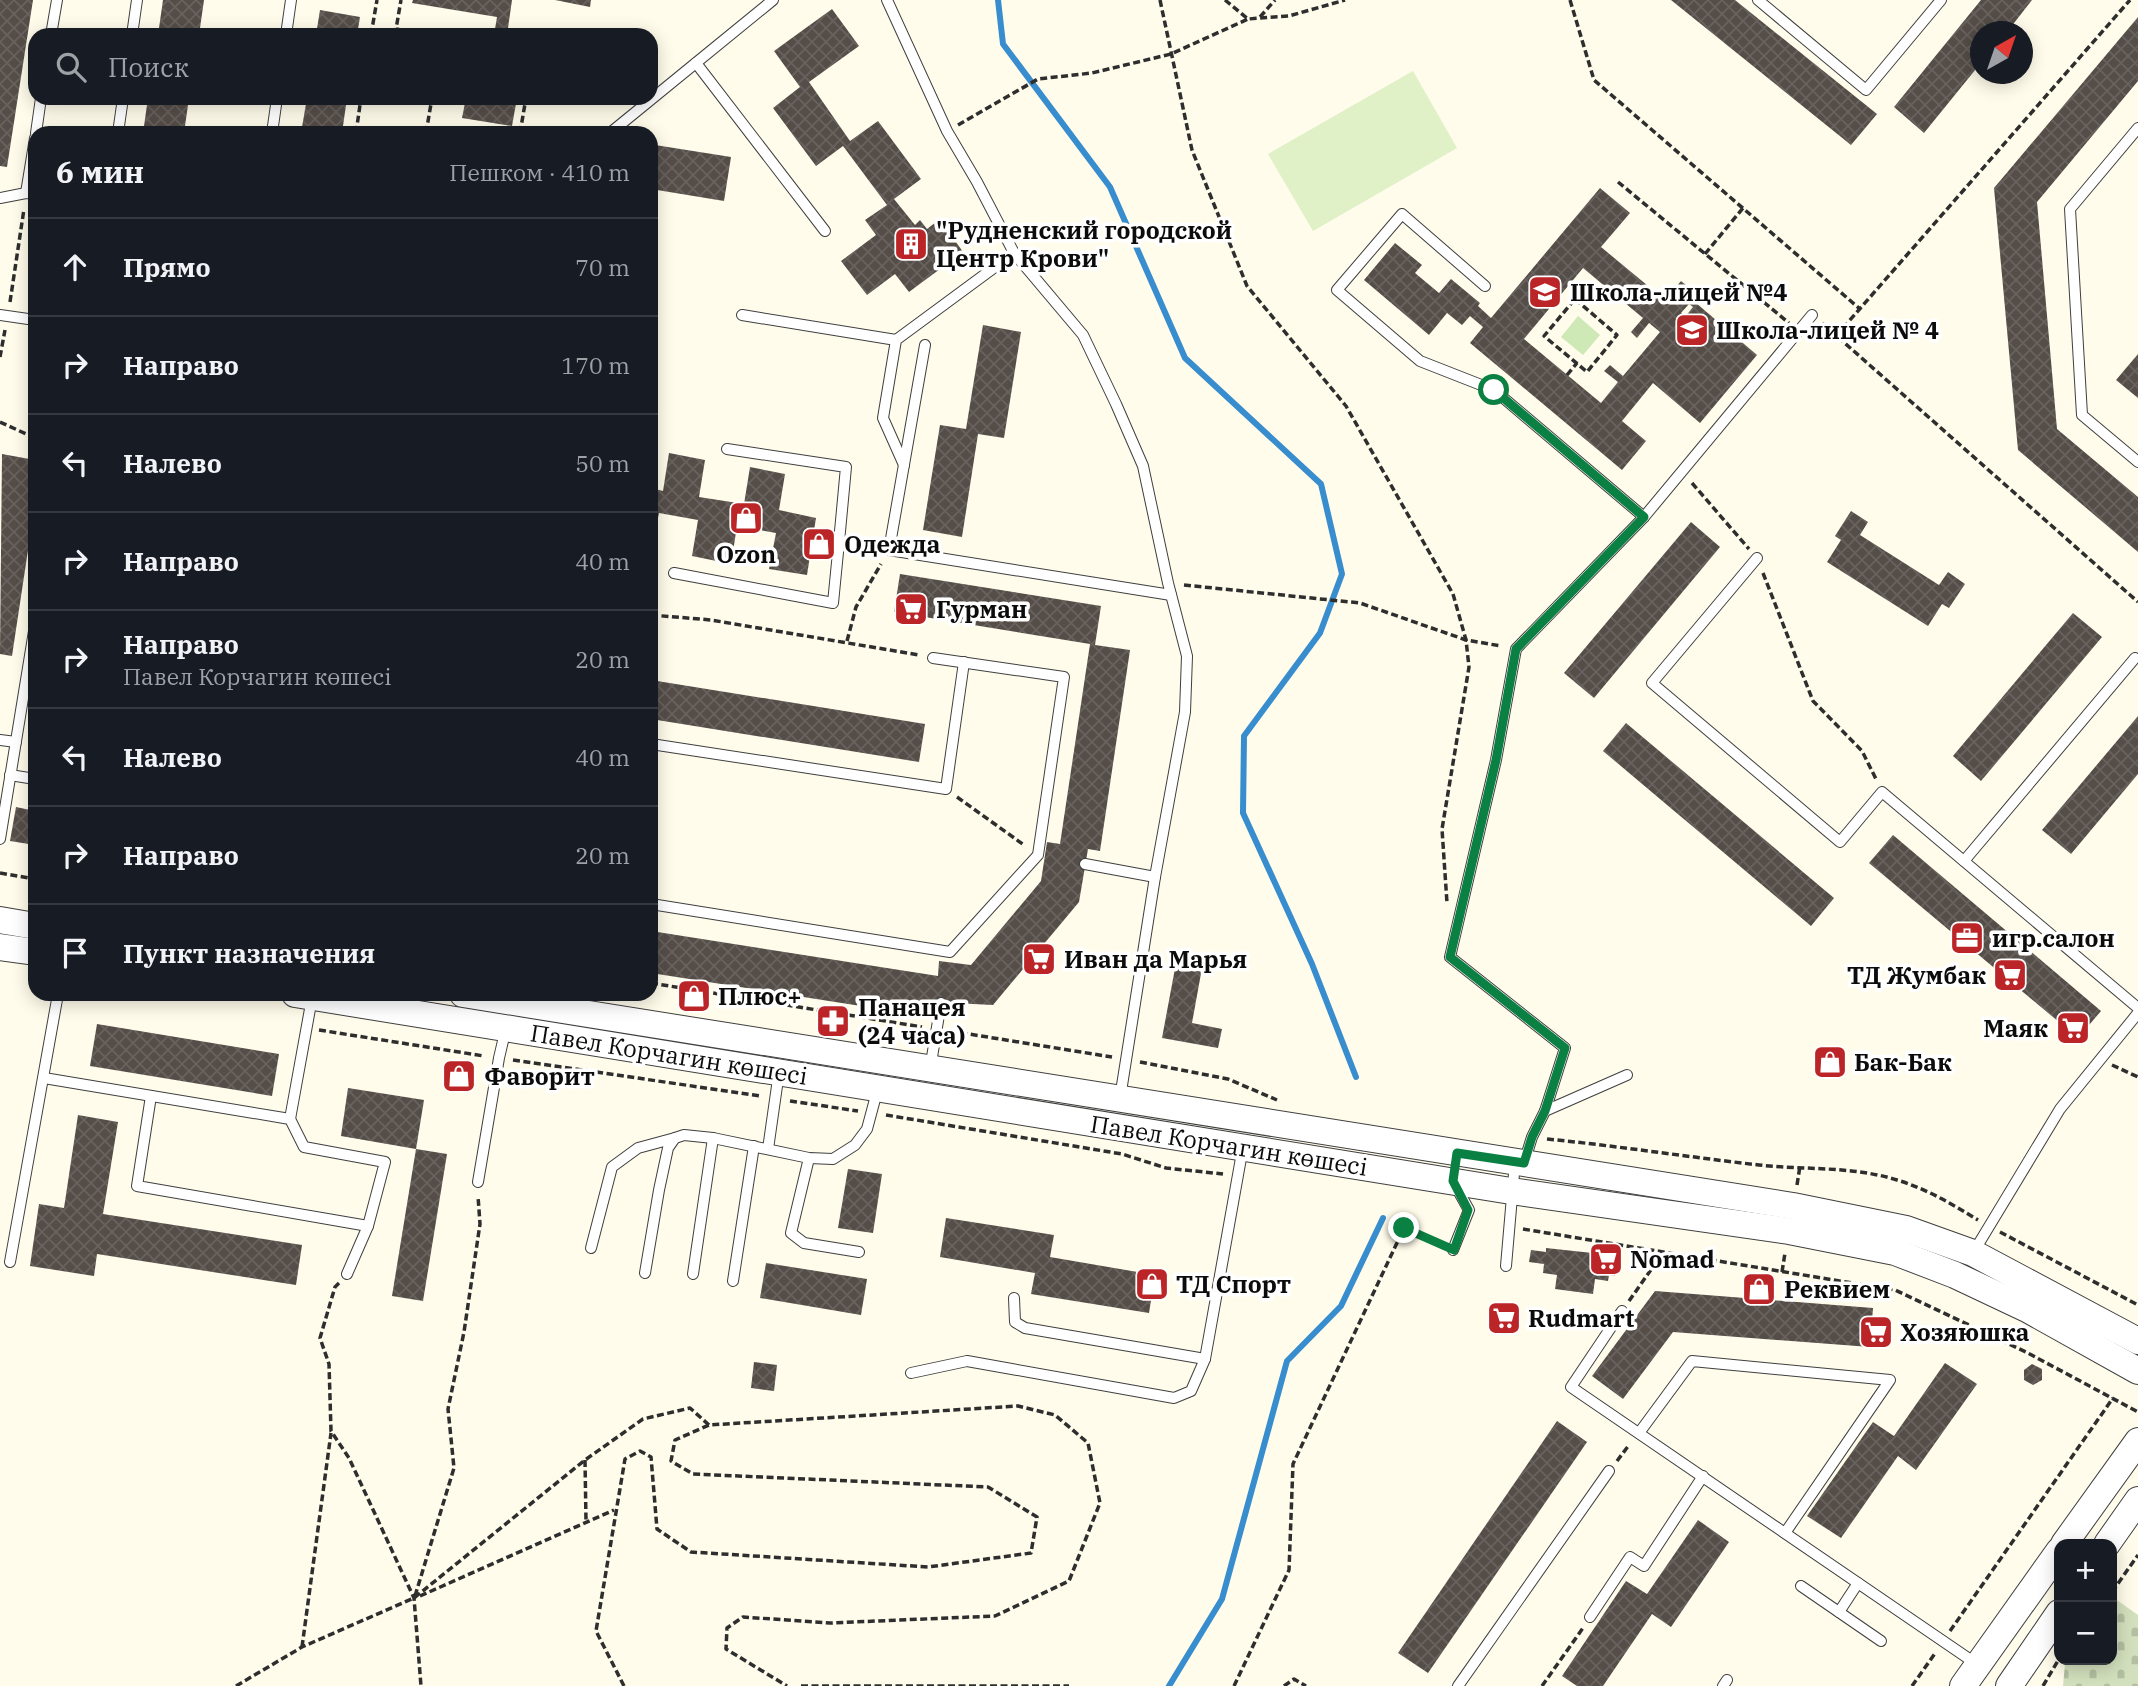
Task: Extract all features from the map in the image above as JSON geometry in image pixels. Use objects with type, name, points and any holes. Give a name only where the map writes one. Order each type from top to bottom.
[{"type":"street","points":[[0,920],[28,925]]},
{"type":"street","points":[[0,947],[28,951]]},
{"type":"street","name":"Павел Корчагин көшесі","points":[[342,1001],[1511,1191],[1788,1231],[1895,1252],[1955,1275],[2032,1298],[2138,1342]]},
{"type":"street","name":"Павел Корчагин көшесі","points":[[533,1001],[930,1069],[1793,1206],[1906,1229],[1973,1253],[2032,1298],[2138,1371]]},
{"type":"street","points":[[732,1065],[735,1037]]},
{"type":"street","points":[[2068,1539],[2138,1441]]},
{"type":"street","points":[[2111,1539],[2138,1500]]},
{"type":"street","points":[[1971,1675],[2054,1558]]},
{"type":"street","points":[[2009,1686],[2054,1621]]},
{"type":"lane","points":[[52,28],[57,0]]},
{"type":"lane","points":[[133,28],[137,0]]},
{"type":"lane","points":[[287,28],[291,0]]},
{"type":"lane","points":[[658,94],[773,0]]},
{"type":"lane","points":[[887,0],[947,131],[1014,253],[1083,335],[1116,404],[1143,466],[1187,656],[1185,712],[1155,877],[1120,1099]]},
{"type":"lane","points":[[1758,0],[1866,90],[1941,0]]},
{"type":"lane","points":[[696,63],[825,231]]},
{"type":"lane","points":[[36,126],[40,105]]},
{"type":"lane","points":[[119,126],[122,105]]},
{"type":"lane","points":[[273,126],[276,105]]},
{"type":"lane","points":[[619,126],[644,105]]},
{"type":"lane","points":[[2138,128],[2070,209],[2082,415],[2138,462]]},
{"type":"lane","points":[[0,198],[28,194]]},
{"type":"lane","points":[[1485,286],[1402,214],[1337,290],[1420,361],[1494,390],[1644,517]]},
{"type":"lane","points":[[904,465],[883,418],[896,340],[1014,253]]},
{"type":"lane","points":[[742,315],[896,340]]},
{"type":"lane","points":[[1506,1266],[1511,1191],[1519,1163],[1545,1111],[1565,1048],[1450,957],[1496,760],[1516,649],[1644,517],[1812,315]]},
{"type":"lane","points":[[4,316],[28,319]]},
{"type":"lane","points":[[889,550],[925,345]]},
{"type":"lane","points":[[674,573],[833,603],[846,467],[727,449]]},
{"type":"lane","points":[[839,542],[1171,595]]},
{"type":"lane","points":[[1757,558],[1652,683],[1840,842],[1882,792],[2138,1008]]},
{"type":"lane","points":[[658,905],[949,957],[1042,856],[1064,677],[933,658]]},
{"type":"lane","points":[[1964,862],[2135,658]]},
{"type":"lane","points":[[658,745],[946,789],[964,662]]},
{"type":"lane","points":[[0,839],[28,668]]},
{"type":"lane","points":[[0,740],[16,743]]},
{"type":"lane","points":[[10,775],[28,778]]},
{"type":"lane","points":[[1085,864],[1155,877]]},
{"type":"lane","points":[[10,1262],[57,1001]]},
{"type":"lane","points":[[305,1001],[290,1119],[304,1147],[385,1162],[368,1226],[347,1274]]},
{"type":"lane","points":[[930,1069],[942,1003]]},
{"type":"lane","points":[[1973,1253],[2060,1109],[2138,1013]]},
{"type":"lane","points":[[478,1182],[506,1028]]},
{"type":"lane","points":[[768,1149],[779,1072]]},
{"type":"lane","points":[[1545,1111],[1627,1075]]},
{"type":"lane","points":[[44,1078],[290,1119]]},
{"type":"lane","points":[[591,1248],[612,1167],[638,1148],[684,1135],[713,1138],[809,1158],[833,1159],[855,1145],[867,1129],[878,1088]]},
{"type":"lane","points":[[150,1096],[137,1186],[368,1226]]},
{"type":"lane","points":[[645,1273],[668,1148],[676,1138]]},
{"type":"lane","points":[[694,1274],[713,1138]]},
{"type":"lane","points":[[733,1281],[754,1146]]},
{"type":"lane","points":[[911,1373],[967,1361],[1174,1398],[1191,1391],[1205,1359],[1244,1147]]},
{"type":"lane","points":[[1454,1250],[1468,1210],[1453,1181],[1457,1153]]},
{"type":"lane","points":[[809,1158],[791,1233],[804,1243],[859,1252]]},
{"type":"lane","points":[[1014,1298],[1015,1322],[1025,1328],[1205,1359]]},
{"type":"lane","points":[[1622,1311],[1571,1387],[1943,1641],[1971,1675]]},
{"type":"lane","points":[[1639,1433],[1692,1361],[1890,1380],[1785,1533]]},
{"type":"lane","points":[[1458,1686],[1609,1471]]},
{"type":"lane","points":[[1590,1617],[1630,1557],[1644,1566],[1703,1476]]},
{"type":"lane","points":[[1839,1612],[1858,1583]]},
{"type":"lane","points":[[1801,1586],[1881,1640]]},
{"type":"path","points":[[372,28],[377,0]]},
{"type":"path","points":[[396,28],[401,0]]},
{"type":"path","points":[[1160,0],[1192,150],[1247,286],[1346,406],[1453,594],[1466,640],[1469,667],[1442,829],[1447,906]]},
{"type":"path","points":[[1225,0],[1248,19]]},
{"type":"path","points":[[1259,18],[1275,0]]},
{"type":"path","points":[[947,131],[1038,79],[1092,73],[1171,54],[1248,19],[1289,16],[1344,0]]},
{"type":"path","points":[[1570,0],[1594,80],[1860,309]]},
{"type":"path","points":[[1836,336],[2130,0]]},
{"type":"path","points":[[357,126],[360,105]]},
{"type":"path","points":[[427,126],[431,105]]},
{"type":"path","points":[[521,126],[525,105]]},
{"type":"path","points":[[1618,182],[1798,331]]},
{"type":"path","points":[[0,357],[4,316],[28,208]]},
{"type":"path","points":[[1705,254],[1743,208]]},
{"type":"path","points":[[1575,299],[1618,335],[1587,372],[1577,363],[1544,336],[1575,299]]},
{"type":"path","points":[[1812,315],[2138,602]]},
{"type":"path","points":[[1567,375],[1577,363]]},
{"type":"path","points":[[0,422],[28,435]]},
{"type":"path","points":[[1681,472],[1757,558],[1813,701],[1862,751],[1882,792]]},
{"type":"path","points":[[847,641],[856,607],[889,550]]},
{"type":"path","points":[[1168,583],[1360,603],[1466,640],[1516,649]]},
{"type":"path","points":[[658,616],[711,620],[847,641],[933,658]]},
{"type":"path","points":[[946,789],[1042,856]]},
{"type":"path","points":[[0,873],[28,878]]},
{"type":"path","points":[[414,1598],[454,1468],[448,1409],[464,1332],[480,1224],[478,1182]]},
{"type":"path","points":[[1509,1227],[1895,1290],[2026,1352],[2138,1412]]},
{"type":"path","points":[[1234,1686],[1289,1570],[1293,1464],[1404,1228],[1454,1250]]},
{"type":"path","points":[[1622,1311],[1662,1254]]},
{"type":"path","points":[[302,1647],[331,1431],[329,1364],[320,1338],[335,1287],[347,1274]]},
{"type":"path","points":[[1912,1686],[2113,1398]]},
{"type":"path","points":[[624,1686],[596,1630],[625,1459],[639,1451],[651,1457],[657,1529],[691,1552],[928,1567],[1031,1553],[1037,1517],[988,1487],[693,1474],[671,1461],[675,1440],[709,1425],[1018,1406],[1055,1415],[1088,1443],[1100,1503],[1069,1581],[995,1616],[830,1623],[743,1617],[727,1628],[726,1649],[787,1686]]},
{"type":"path","points":[[414,1598],[585,1460],[643,1419],[690,1408],[709,1425]]},
{"type":"path","points":[[331,1431],[349,1458],[414,1598],[421,1686]]},
{"type":"path","points":[[1609,1471],[1639,1433]]},
{"type":"path","points":[[585,1460],[586,1521]]},
{"type":"path","points":[[236,1686],[302,1647],[615,1510]]},
{"type":"path","points":[[2117,1585],[2138,1555]]},
{"type":"path","points":[[1542,1686],[1590,1617]]},
{"type":"path","points":[[2043,1686],[2055,1665]]},
{"type":"path","points":[[1284,1686],[1294,1679],[1306,1686]]},
{"type":"path","points":[[801,1686],[1069,1686]]},
{"type":"green space","points":[[1413,71],[1457,148],[1313,231],[1268,154]]},
{"type":"green space","points":[[1578,316],[1600,335],[1583,355],[1561,337]]},
{"type":"green space","points":[[2117,1600],[2138,1615],[2138,1686],[2063,1686],[2065,1665],[2117,1665]]},
{"type":"building","points":[[0,0],[33,0],[7,167],[0,166]]},
{"type":"building","points":[[163,0],[204,0],[200,28],[159,28]]},
{"type":"building","points":[[413,0],[512,0],[508,28],[495,28],[497,17],[412,3]]},
{"type":"building","points":[[555,0],[591,0],[590,7]]},
{"type":"building","points":[[1671,0],[1735,0],[1877,114],[1851,145]]},
{"type":"building","points":[[1981,0],[2032,0],[2016,21],[1970,21],[1970,76],[1924,133],[1894,107]]},
{"type":"building","points":[[832,9],[859,46],[809,82],[850,141],[878,121],[921,179],[894,199],[915,225],[920,220],[927,229],[940,219],[963,252],[909,292],[895,274],[867,295],[841,261],[876,235],[865,220],[887,205],[843,146],[816,166],[773,108],[800,87],[774,51]]},
{"type":"building","points":[[320,10],[360,17],[358,28],[317,28]]},
{"type":"building","points":[[2138,17],[2138,81],[2037,202],[2057,429],[2138,497],[2138,552],[2018,450],[1994,188]]},
{"type":"building","points":[[147,105],[188,105],[185,126],[144,126]]},
{"type":"building","points":[[306,105],[346,105],[343,126],[302,126]]},
{"type":"building","points":[[465,105],[516,105],[512,126],[462,118]]},
{"type":"building","points":[[658,145],[731,157],[724,201],[658,190]]},
{"type":"building","name":"Школа-лицей № 4","points":[[1600,188],[1630,213],[1601,247],[1665,300],[1681,281],[1701,297],[1696,303],[1757,355],[1700,423],[1653,383],[1622,421],[1646,441],[1622,470],[1470,343],[1483,327],[1470,316],[1462,325],[1447,313],[1429,335],[1364,280],[1395,243],[1422,265],[1415,273],[1439,293],[1451,279],[1480,303],[1478,306],[1491,318]],"holes":[[[1583,268],[1643,318],[1631,332],[1637,338],[1649,323],[1660,332],[1623,376],[1610,365],[1604,371],[1618,382],[1601,403],[1524,339]],[[1689,304],[1693,307],[1685,317],[1681,313]]]},
{"type":"building","points":[[983,325],[1021,332],[1004,438],[978,434],[962,537],[923,530],[940,425],[966,429]]},
{"type":"building","points":[[2138,354],[2138,398],[2116,380]]},
{"type":"building","points":[[669,453],[705,460],[699,497],[744,504],[750,467],[785,474],[779,510],[816,518],[807,575],[769,569],[776,533],[737,526],[731,564],[692,556],[698,520],[659,513],[658,518],[658,490],[663,491]]},
{"type":"building","points":[[2,454],[28,459],[28,550],[12,656],[0,654]]},
{"type":"building","points":[[1851,511],[1868,522],[1860,535],[1939,585],[1948,572],[1965,584],[1949,608],[1942,604],[1928,626],[1827,562],[1841,540],[1835,536]]},
{"type":"building","points":[[1691,522],[1720,547],[1594,698],[1564,673]]},
{"type":"building","points":[[900,574],[1101,606],[1095,645],[1130,650],[1100,851],[1088,849],[1079,902],[993,1005],[933,1002],[931,1017],[658,974],[658,932],[938,976],[939,961],[971,965],[1041,881],[1047,842],[1060,844],[1090,644],[894,612]]},
{"type":"building","points":[[2073,613],[2102,637],[1981,781],[1953,756]]},
{"type":"building","points":[[658,681],[925,724],[919,762],[658,720]]},
{"type":"building","points":[[2138,716],[2138,774],[2071,854],[2042,830]]},
{"type":"building","points":[[1626,723],[1834,898],[1811,926],[1603,751]]},
{"type":"building","points":[[16,807],[28,810],[28,844],[10,841]]},
{"type":"building","points":[[1893,835],[2101,1011],[2078,1038],[1869,863]]},
{"type":"building","points":[[1176,963],[1202,968],[1192,1023],[1222,1029],[1218,1048],[1162,1038]]},
{"type":"building","points":[[97,1024],[279,1054],[272,1096],[90,1066]]},
{"type":"building","points":[[348,1088],[424,1100],[416,1149],[341,1136]]},
{"type":"building","points":[[78,1115],[118,1122],[103,1214],[302,1245],[296,1285],[97,1254],[94,1276],[30,1266],[39,1204],[64,1208]]},
{"type":"building","points":[[416,1149],[447,1154],[423,1301],[392,1296]]},
{"type":"building","points":[[848,1169],[882,1174],[873,1233],[838,1228]]},
{"type":"building","points":[[946,1218],[1054,1235],[1050,1257],[1155,1275],[1149,1313],[1031,1294],[1035,1273],[940,1257]]},
{"type":"building","points":[[1546,1248],[1611,1255],[1610,1262],[1617,1263],[1615,1276],[1609,1275],[1608,1281],[1595,1279],[1593,1294],[1555,1289],[1557,1275],[1543,1273],[1544,1264],[1529,1262],[1531,1250],[1546,1252]]},
{"type":"building","points":[[766,1263],[867,1279],[861,1315],[760,1298]]},
{"type":"building","points":[[1655,1291],[1873,1308],[1870,1347],[1673,1332],[1623,1399],[1592,1376]]},
{"type":"building","points":[[754,1362],[777,1365],[774,1391],[751,1388]]},
{"type":"building","points":[[1945,1363],[1977,1384],[1916,1470],[1898,1456],[1841,1538],[1807,1516],[1873,1422],[1894,1436]]},
{"type":"building","points":[[2032,1364],[2042,1369],[2042,1380],[2033,1385],[2024,1380],[2024,1370]]},
{"type":"building","points":[[1557,1421],[1587,1442],[1428,1673],[1398,1653]]},
{"type":"building","points":[[1698,1520],[1729,1542],[1671,1627],[1652,1614],[1603,1686],[1577,1686],[1562,1676],[1626,1581],[1647,1594]]},
{"type":"waterway","points":[[998,0],[1003,44],[1110,187],[1185,358],[1321,484],[1342,574],[1320,633],[1244,736],[1243,813],[1312,964],[1356,1077]]},
{"type":"waterway","points":[[1169,1686],[1222,1599],[1287,1361],[1341,1306],[1383,1218]]},
{"type":"place","name":"\"Рудненский городской Центр Крови\"","points":[[911,244]]},
{"type":"place","name":"Школа-лицей №4","points":[[1545,292]]},
{"type":"place","name":"Школа-лицей № 4","points":[[1692,330]]},
{"type":"place","name":"Ozon","points":[[746,518]]},
{"type":"place","name":"Одежда","points":[[819,544]]},
{"type":"place","name":"Гурман","points":[[911,609]]},
{"type":"place","name":"игр.салон","points":[[1967,938]]},
{"type":"place","name":"Иван да Марья","points":[[1039,959]]},
{"type":"place","name":"ТД Жумбак","points":[[2010,975]]},
{"type":"place","name":"Плюс+","points":[[694,996]]},
{"type":"place","name":"Панацея (24 часа)","points":[[833,1021]]},
{"type":"place","name":"Маяк","points":[[2073,1028]]},
{"type":"place","name":"Бак-Бак","points":[[1830,1062]]},
{"type":"place","name":"Фаворит","points":[[459,1076]]},
{"type":"place","name":"Nomad","points":[[1606,1259]]},
{"type":"place","name":"ТД Спорт","points":[[1152,1284]]},
{"type":"place","name":"Реквием","points":[[1759,1289]]},
{"type":"place","name":"Rudmart","points":[[1504,1318]]},
{"type":"place","name":"Хозяюшка","points":[[1876,1332]]},
{"type":"route","points":[[1404,1228],[1454,1250],[1468,1210],[1453,1181],[1457,1153],[1524,1163],[1532,1137],[1545,1111],[1565,1048],[1450,957],[1496,760],[1516,649],[1644,517],[1494,390]]}]
